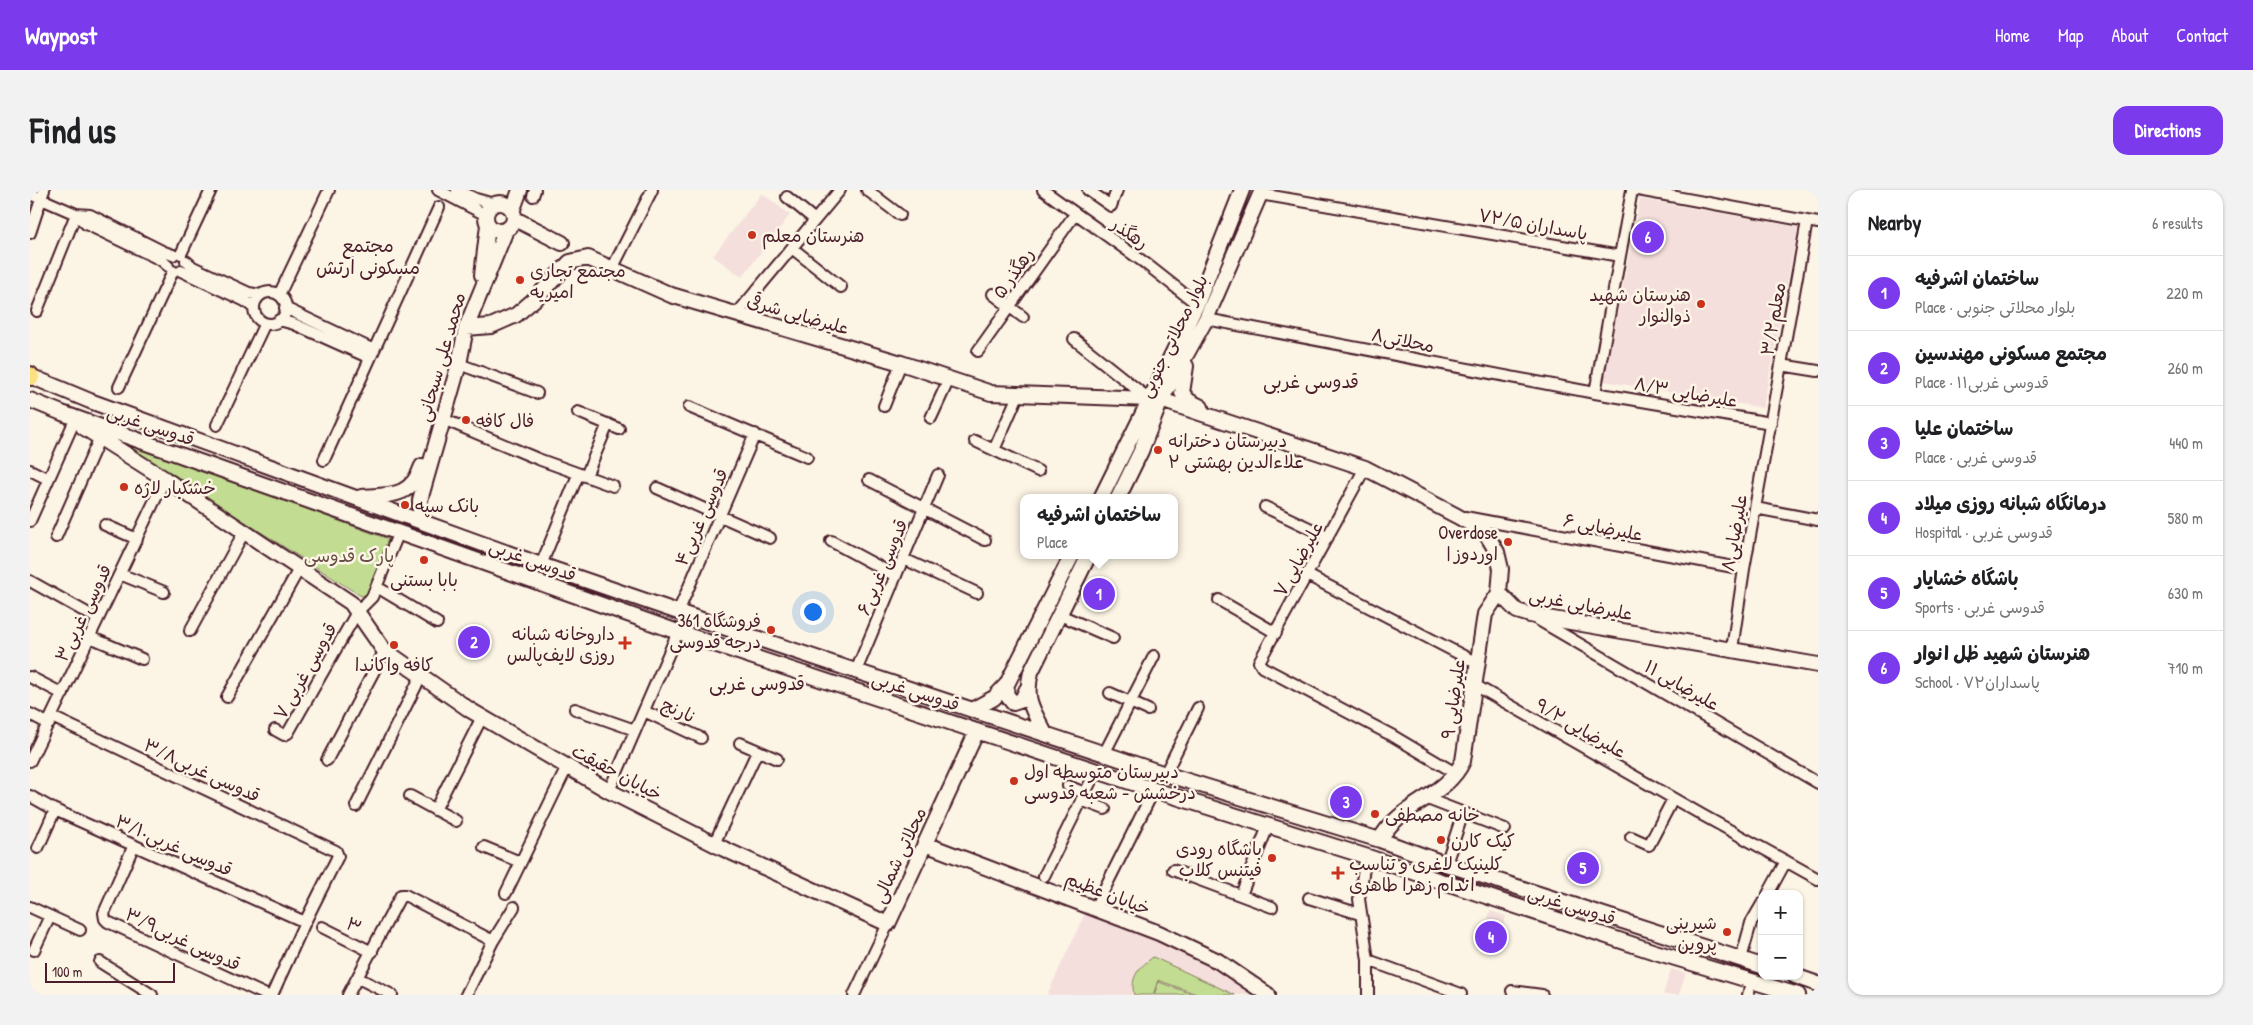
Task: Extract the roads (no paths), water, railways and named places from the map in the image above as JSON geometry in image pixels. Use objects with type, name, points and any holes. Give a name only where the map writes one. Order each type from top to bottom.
[{"type":"street","points":[[180,257],[211,190]]},
{"type":"street","points":[[279,295],[329,190]]},
{"type":"street","points":[[438,190],[491,212]]},
{"type":"street","points":[[457,190],[476,199],[491,212],[496,231],[506,230]]},
{"type":"street","points":[[491,212],[505,190]]},
{"type":"street","name":"محمد علی سبحانی","points":[[424,522],[420,509],[420,500],[459,364],[466,328],[506,230],[510,228],[520,190]]},
{"type":"street","points":[[612,269],[652,190]]},
{"type":"street","points":[[736,315],[840,190]]},
{"type":"street","points":[[868,190],[900,215]]},
{"type":"street","name":"رهگذر","points":[[1043,190],[1145,263],[1197,304]]},
{"type":"street","points":[[1088,190],[1111,206],[1117,190]]},
{"type":"street","name":"بلوار محلاتی جنوبی","points":[[1103,494],[1155,399],[1197,304],[1242,190]]},
{"type":"street","points":[[1595,393],[1632,190]]},
{"type":"street","points":[[1638,190],[1813,222]]},
{"type":"street","name":"بلوار محلاتی جنوبی","points":[[1120,494],[1141,450],[1155,399],[1190,350],[1206,319],[1261,192]]},
{"type":"street","name":"۷۲/۵ پاسداران","points":[[1261,192],[1620,256]]},
{"type":"street","points":[[30,194],[42,194],[76,214],[86,224],[180,257],[193,267],[249,293],[260,295],[270,292],[279,295],[285,308],[372,354]]},
{"type":"street","points":[[30,233],[42,194]]},
{"type":"street","points":[[787,197],[815,220]]},
{"type":"street","points":[[491,212],[506,203],[514,214],[562,243]]},
{"type":"street","points":[[324,460],[439,207]]},
{"type":"street","name":"محمد علی سبحانی","points":[[481,288],[491,212]]},
{"type":"street","points":[[37,311],[76,214]]},
{"type":"street","name":"۵ رهگذر","points":[[978,351],[1075,214]]},
{"type":"street","name":"معلم۳/۲","points":[[1771,423],[1781,365],[1813,222]]},
{"type":"street","points":[[119,235],[174,269],[246,301],[254,308],[257,317],[265,323],[279,320],[294,324],[372,354]]},
{"type":"street","points":[[792,248],[841,287]]},
{"type":"street","points":[[174,269],[185,267],[180,257]]},
{"type":"street","points":[[119,386],[174,269],[169,258],[180,257]]},
{"type":"street","name":"علیرضایی شرقی","points":[[466,328],[491,326],[516,315],[536,298],[570,262],[588,258],[671,295],[901,363],[991,393],[1155,399]]},
{"type":"street","points":[[994,294],[1023,317]]},
{"type":"street","points":[[254,308],[260,295]]},
{"type":"street","points":[[279,320],[285,308]]},
{"type":"street","name":"محلاتی۸","points":[[1206,319],[1595,393]]},
{"type":"street","points":[[216,425],[265,323]]},
{"type":"street","points":[[1074,339],[1155,399],[1235,423],[1365,468],[1485,532],[1497,552],[1501,569],[1499,593]]},
{"type":"street","points":[[1190,350],[1182,393],[1189,401],[1235,423]]},
{"type":"street","points":[[884,406],[901,363]]},
{"type":"street","points":[[459,364],[537,393]]},
{"type":"street","points":[[1781,365],[1818,371]]},
{"type":"street","name":"قدوسی غربی","points":[[30,376],[90,401],[565,574],[1165,774],[1380,840],[1446,864],[1758,965]]},
{"type":"street","points":[[931,418],[949,379]]},
{"type":"street","points":[[994,450],[1018,393]]},
{"type":"street","name":"۸/۳ علیرضایی","points":[[1595,393],[1771,423]]},
{"type":"street","name":"قدوسی غربی","points":[[30,400],[678,632],[1154,790],[1366,856],[1652,951],[1798,995]]},
{"type":"street","points":[[689,407],[807,457]]},
{"type":"street","points":[[578,412],[619,428]]},
{"type":"street","name":"خیابان حقیقت","points":[[62,413],[166,479],[351,604],[385,650],[482,717],[609,791],[714,844],[888,924]]},
{"type":"street","points":[[443,419],[538,459],[613,486]]},
{"type":"street","points":[[30,520],[74,422]]},
{"type":"street","name":"علیرضایی۸","points":[[1732,649],[1744,569],[1771,423]]},
{"type":"street","points":[[586,476],[608,424]]},
{"type":"street","name":"قدوسی غربی۴","points":[[678,612],[755,434]]},
{"type":"street","name":"محمد علی سبحانی","points":[[353,497],[393,495],[410,487],[420,473],[432,440],[438,436]]},
{"type":"street","points":[[56,537],[100,437]]},
{"type":"street","points":[[974,441],[1038,471]]},
{"type":"street","name":"۷ علیرضایی","points":[[1365,468],[1259,662],[1260,665],[1457,774]]},
{"type":"street","points":[[30,470],[48,479]]},
{"type":"street","points":[[541,565],[578,475],[586,476]]},
{"type":"street","name":"قدوسی غربی۶","points":[[856,671],[938,475]]},
{"type":"street","name":"قدوسی غربی۳","points":[[30,761],[166,479]]},
{"type":"street","points":[[869,480],[985,540]]},
{"type":"street","points":[[657,488],[770,538]]},
{"type":"street","points":[[1265,507],[1328,537]]},
{"type":"street","points":[[1755,508],[1818,520]]},
{"type":"street","name":"۶ علیرضایی","points":[[1457,516],[1744,569]]},
{"type":"street","points":[[105,525],[136,540]]},
{"type":"street","points":[[190,631],[244,532]]},
{"type":"street","points":[[357,612],[372,597],[399,532]]},
{"type":"street","points":[[831,541],[896,576]]},
{"type":"street","points":[[904,559],[978,593]]},
{"type":"street","points":[[972,710],[994,698],[1007,684],[1070,559]]},
{"type":"street","points":[[1007,684],[1006,694],[1013,703],[1022,700],[1031,672],[1087,559]]},
{"type":"street","points":[[227,697],[299,569]]},
{"type":"street","points":[[120,574],[164,592]]},
{"type":"street","points":[[560,589],[565,574]]},
{"type":"street","points":[[1307,575],[1477,663]]},
{"type":"street","points":[[30,581],[98,619]]},
{"type":"street","points":[[377,587],[436,624]]},
{"type":"street","name":"علیرضایی غربی","points":[[1499,593],[1517,611],[1530,615],[1818,665]]},
{"type":"street","name":"۹ علیرضایی","points":[[1457,774],[1463,761],[1485,614],[1499,593]]},
{"type":"street","points":[[1219,600],[1276,633]]},
{"type":"street","name":"۷ قدوسی غربی","points":[[275,730],[284,735],[288,733],[357,612]]},
{"type":"street","points":[[1060,615],[1113,638]]},
{"type":"street","name":"۱۱ علیرضایی","points":[[1530,615],[1818,782]]},
{"type":"street","points":[[609,791],[678,632]]},
{"type":"street","points":[[90,637],[142,659]]},
{"type":"street","points":[[766,661],[772,643]]},
{"type":"street","points":[[327,760],[385,650]]},
{"type":"street","points":[[1104,754],[1154,656]]},
{"type":"street","points":[[356,806],[421,676]]},
{"type":"street","points":[[30,677],[63,694]]},
{"type":"street","name":"۹/۲ علیرضایی","points":[[1474,684],[1673,799],[1818,879]]},
{"type":"street","points":[[1027,689],[1030,702],[1045,734]]},
{"type":"street","points":[[1110,693],[1148,710]]},
{"type":"street","points":[[575,708],[635,730]]},
{"type":"street","points":[[1165,774],[1198,708]]},
{"type":"street","name":"نارنج","points":[[644,711],[701,738]]},
{"type":"street","name":"قدوسی غربی۳/۸","points":[[30,714],[50,720],[338,853],[305,922]]},
{"type":"street","points":[[435,810],[482,717]]},
{"type":"street","name":"محلاتی شمالی","points":[[854,995],[977,731]]},
{"type":"street","points":[[740,743],[757,752],[777,759]]},
{"type":"street","points":[[714,844],[757,752]]},
{"type":"street","points":[[506,893],[567,767]]},
{"type":"street","points":[[1044,876],[1096,770]]},
{"type":"street","points":[[1380,840],[1386,828],[1397,817],[1457,774]]},
{"type":"street","points":[[1068,786],[1105,809]]},
{"type":"street","points":[[1095,908],[1154,790]]},
{"type":"street","name":"قدوسی غربی۳/۱۰","points":[[30,796],[55,810],[305,922]]},
{"type":"street","points":[[410,796],[456,821]]},
{"type":"street","points":[[1425,798],[1505,830]]},
{"type":"street","points":[[1631,837],[1649,846],[1673,799]]},
{"type":"street","points":[[38,848],[55,810]]},
{"type":"street","points":[[1446,864],[1463,813]]},
{"type":"street","points":[[1241,895],[1268,826]]},
{"type":"street","name":"خیابان عظیم","points":[[925,844],[1159,932],[1218,962],[1268,995]]},
{"type":"street","name":"قدوسی غربی۳/۹","points":[[134,845],[104,913],[105,919],[266,995]]},
{"type":"street","points":[[484,847],[520,862]]},
{"type":"street","points":[[1366,856],[1361,882],[1360,914],[1368,960],[1368,995]]},
{"type":"street","points":[[1770,890],[1786,861]]},
{"type":"street","points":[[1173,870],[1272,907]]},
{"type":"street","points":[[348,995],[401,895],[405,895],[493,941]]},
{"type":"street","points":[[1308,898],[1360,914]]},
{"type":"street","points":[[30,907],[80,930]]},
{"type":"street","points":[[466,995],[493,941],[514,907]]},
{"type":"street","points":[[1741,959],[1751,923],[1758,911]]},
{"type":"street","points":[[34,950],[50,916]]},
{"type":"street","points":[[272,995],[305,922]]},
{"type":"street","name":"۳","points":[[322,927],[372,952]]},
{"type":"street","points":[[1368,960],[1461,994]]},
{"type":"street","points":[[100,962],[152,995]]},
{"type":"street","points":[[358,978],[392,995]]},
{"type":"street","points":[[1803,979],[1818,984]]},
{"type":"street","points":[[1748,995],[1752,980]]},
{"type":"street","points":[[1512,991],[1542,995]]},
{"type":"place","name":"هنرستان معلم","points":[[752,235]]},
{"type":"place","name":"هنرستان شهید ظل انوار","points":[[1648,237]]},
{"type":"place","name":"مجتمع تجاری امیریه","points":[[520,280]]},
{"type":"place","name":"هنرستان شهید ذوالنوار","points":[[1701,304]]},
{"type":"place","name":"فال کافه","points":[[466,420]]},
{"type":"place","name":"دبیرستان دخترانه علاءالدین بهشتی ۲","points":[[1158,450]]},
{"type":"place","name":"خشکبار لاژه","points":[[124,487]]},
{"type":"place","name":"بانک سپه","points":[[405,505]]},
{"type":"place","name":"Overdose | اوردوز","points":[[1508,542]]},
{"type":"place","name":"بابا بستنی","points":[[424,560]]},
{"type":"place","name":"ساختمان اشرفیه","points":[[1099,594]]},
{"type":"place","name":"فروشگاه 361 درجه قدوسی","points":[[771,630]]},
{"type":"place","name":"مجتمع مسکونی مهندسین","points":[[474,642]]},
{"type":"place","name":"داروخانه شبانه روزی لایف‌پالس","points":[[625,643]]},
{"type":"place","name":"کافه واکاندا","points":[[394,645]]},
{"type":"place","name":"دبیرستان متوسطه اول درخشش - شعبه قدوسی","points":[[1014,781]]},
{"type":"place","name":"ساختمان علیا","points":[[1346,802]]},
{"type":"place","name":"خانه مصطفی","points":[[1375,814]]},
{"type":"place","name":"کیک کارن","points":[[1441,840]]},
{"type":"place","name":"باشگاه رودی فیتنس کلاب","points":[[1272,858]]},
{"type":"place","name":"باشگاه خشایار","points":[[1583,868]]},
{"type":"place","name":"کلینیک لاغری و تناسب اندام زهرا طاهری","points":[[1338,873]]},
{"type":"place","name":"شیرینی پروین","points":[[1727,932]]},
{"type":"place","name":"درمانگاه شبانه روزی میلاد","points":[[1491,937]]},
{"type":"district","name":"مجتمع مسکونی ارتش","points":[[368,256]]},
{"type":"district","name":"قدوسی غربی","points":[[1311,381]]},
{"type":"district","name":"قدوسی غربی","points":[[757,683]]},
{"type":"park label","name":"پارک قدوسی","points":[[349,555]]}]
